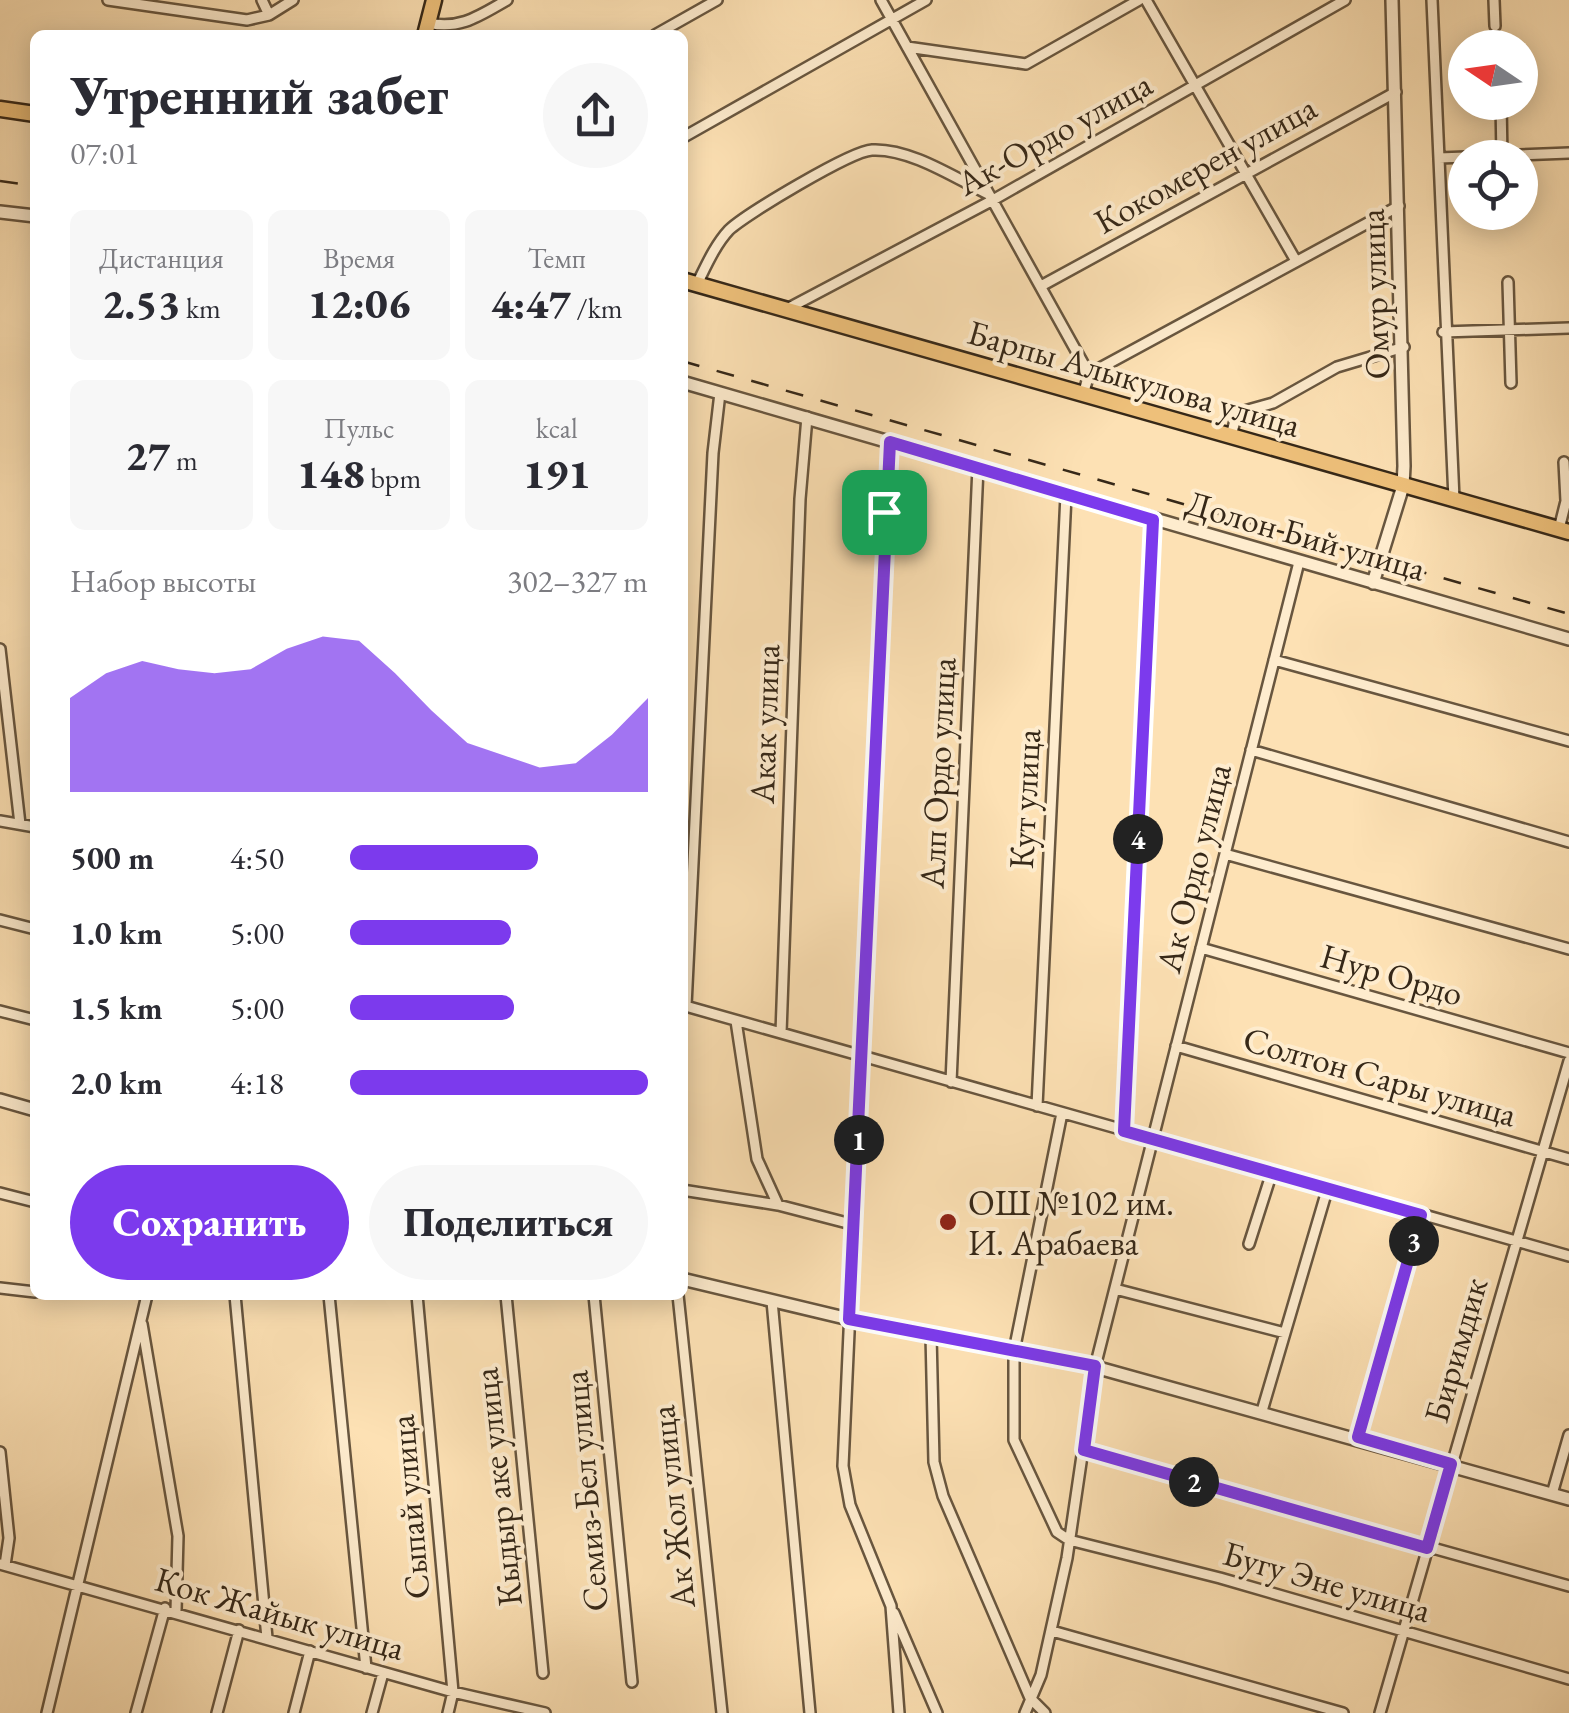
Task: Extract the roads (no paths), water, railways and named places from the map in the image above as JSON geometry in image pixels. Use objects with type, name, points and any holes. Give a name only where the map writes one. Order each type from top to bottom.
[{"type":"main road","points":[[426,29],[434,0]]},
{"type":"main road","points":[[0,110],[30,113]]},
{"type":"main road","name":"Барпы Алыкулова улица","points":[[690,282],[1564,531]]},
{"type":"street","points":[[108,0],[247,20],[270,15],[293,0]]},
{"type":"street","points":[[262,0],[270,15]]},
{"type":"street","points":[[426,29],[465,24],[508,0]]},
{"type":"street","points":[[664,30],[717,0]]},
{"type":"street","points":[[881,0],[1089,374],[1083,395]]},
{"type":"street","points":[[688,135],[926,0]]},
{"type":"street","points":[[907,47],[1026,64],[1143,0],[1296,262]]},
{"type":"street","name":"Ак-Ордо улица","points":[[787,310],[1345,0]]},
{"type":"street","name":"Омур улица","points":[[1373,583],[1403,486],[1404,347],[1392,0]]},
{"type":"street","name":"Омур улица","points":[[1432,0],[1443,332],[1454,500]]},
{"type":"street","points":[[1494,0],[1496,26]]},
{"type":"street","name":"Кокомерен улица","points":[[1041,286],[1396,92]]},
{"type":"street","points":[[690,282],[722,240],[749,215],[852,156],[872,150],[907,157],[991,197]]},
{"type":"street","points":[[1538,154],[1569,153]]},
{"type":"street","points":[[1439,158],[1448,158]]},
{"type":"street","points":[[1089,374],[1398,206]]},
{"type":"street","points":[[0,212],[30,215]]},
{"type":"street","points":[[1508,282],[1511,382]]},
{"type":"street","points":[[1443,332],[1569,328]]},
{"type":"street","points":[[1231,436],[1237,413],[1273,402],[1336,367],[1404,347]]},
{"type":"street","name":"Долон Бий улица","points":[[688,384],[1569,640]]},
{"type":"street","points":[[688,938],[720,393]]},
{"type":"street","name":"Акак улица","points":[[780,1034],[800,499],[807,417]]},
{"type":"street","points":[[890,442],[843,1466],[850,1505],[937,1713]]},
{"type":"street","points":[[1564,462],[1564,531]]},
{"type":"street","name":"Алп Ордо улица","points":[[951,1082],[978,467]]},
{"type":"street","name":"Кут улица","points":[[1036,1106],[1066,494]]},
{"type":"street","points":[[1124,1131],[1153,520]]},
{"type":"street","name":"Ак Ордо улица","points":[[1025,1713],[1052,1630],[1095,1366],[1299,562]]},
{"type":"street","points":[[0,649],[20,824]]},
{"type":"street","points":[[1274,660],[1569,741]]},
{"type":"street","points":[[1251,750],[1569,842]]},
{"type":"street","points":[[0,821],[30,826]]},
{"type":"street","points":[[1225,854],[1569,950]]},
{"type":"street","points":[[0,920],[30,928]]},
{"type":"street","name":"Нур Ордо","points":[[1201,948],[1569,1054]]},
{"type":"street","points":[[688,1007],[1569,1256]]},
{"type":"street","points":[[0,1011],[30,1019]]},
{"type":"street","points":[[736,1021],[757,1158],[778,1205]]},
{"type":"street","name":"Солтон Сары улица","points":[[1176,1046],[1569,1159]]},
{"type":"street","name":"Биримдик","points":[[1380,1713],[1569,1061]]},
{"type":"street","points":[[0,1100],[30,1109]]},
{"type":"street","points":[[1062,1113],[1020,1303],[1014,1351],[1014,1440],[1044,1512],[1057,1532],[1069,1540]]},
{"type":"street","points":[[1250,1244],[1272,1172]]},
{"type":"street","points":[[1262,1411],[1328,1188]]},
{"type":"street","points":[[688,1191],[778,1205],[855,1225]]},
{"type":"street","points":[[0,1193],[30,1201]]},
{"type":"street","points":[[1358,1437],[1421,1215]]},
{"type":"street","points":[[688,1280],[849,1319],[1095,1366],[1569,1499]]},
{"type":"street","points":[[0,1288],[30,1291]]},
{"type":"street","points":[[1115,1288],[1285,1333]]},
{"type":"street","points":[[47,1713],[146,1300]]},
{"type":"street","points":[[235,1300],[267,1638]]},
{"type":"street","points":[[329,1300],[366,1668]]},
{"type":"street","name":"Сыпай улица","points":[[416,1300],[454,1692],[448,1713]]},
{"type":"street","name":"Кыдыр аке улица","points":[[506,1300],[543,1673]]},
{"type":"street","name":"Семиз-Бел улица","points":[[594,1300],[632,1682]]},
{"type":"street","name":"Ак Жол улица","points":[[679,1300],[722,1713]]},
{"type":"street","points":[[772,1301],[810,1713]]},
{"type":"street","points":[[142,1322],[178,1536],[176,1611]]},
{"type":"street","points":[[931,1335],[938,1479],[1030,1698],[1045,1713]]},
{"type":"street","points":[[1552,1494],[1569,1435]]},
{"type":"street","points":[[1084,1450],[1569,1586]]},
{"type":"street","points":[[0,1452],[9,1538],[2,1564]]},
{"type":"street","name":"Бугу Эне улица","points":[[1069,1540],[1220,1578],[1569,1679]]},
{"type":"street","name":"Кок Жайык улица","points":[[2,1564],[366,1668],[545,1713]]},
{"type":"street","points":[[891,1606],[899,1713]]},
{"type":"street","points":[[136,1713],[165,1608]]},
{"type":"street","points":[[217,1713],[239,1630]]},
{"type":"street","points":[[1052,1630],[1343,1713]]},
{"type":"street","points":[[294,1713],[310,1651]]},
{"type":"street","points":[[372,1713],[383,1672]]},
{"type":"railway","points":[[0,181],[30,185]]},
{"type":"railway","points":[[688,363],[1569,614]]},
{"type":"place","name":"ОШ №102 им. И. Арабаева","points":[[948,1222]]}]
